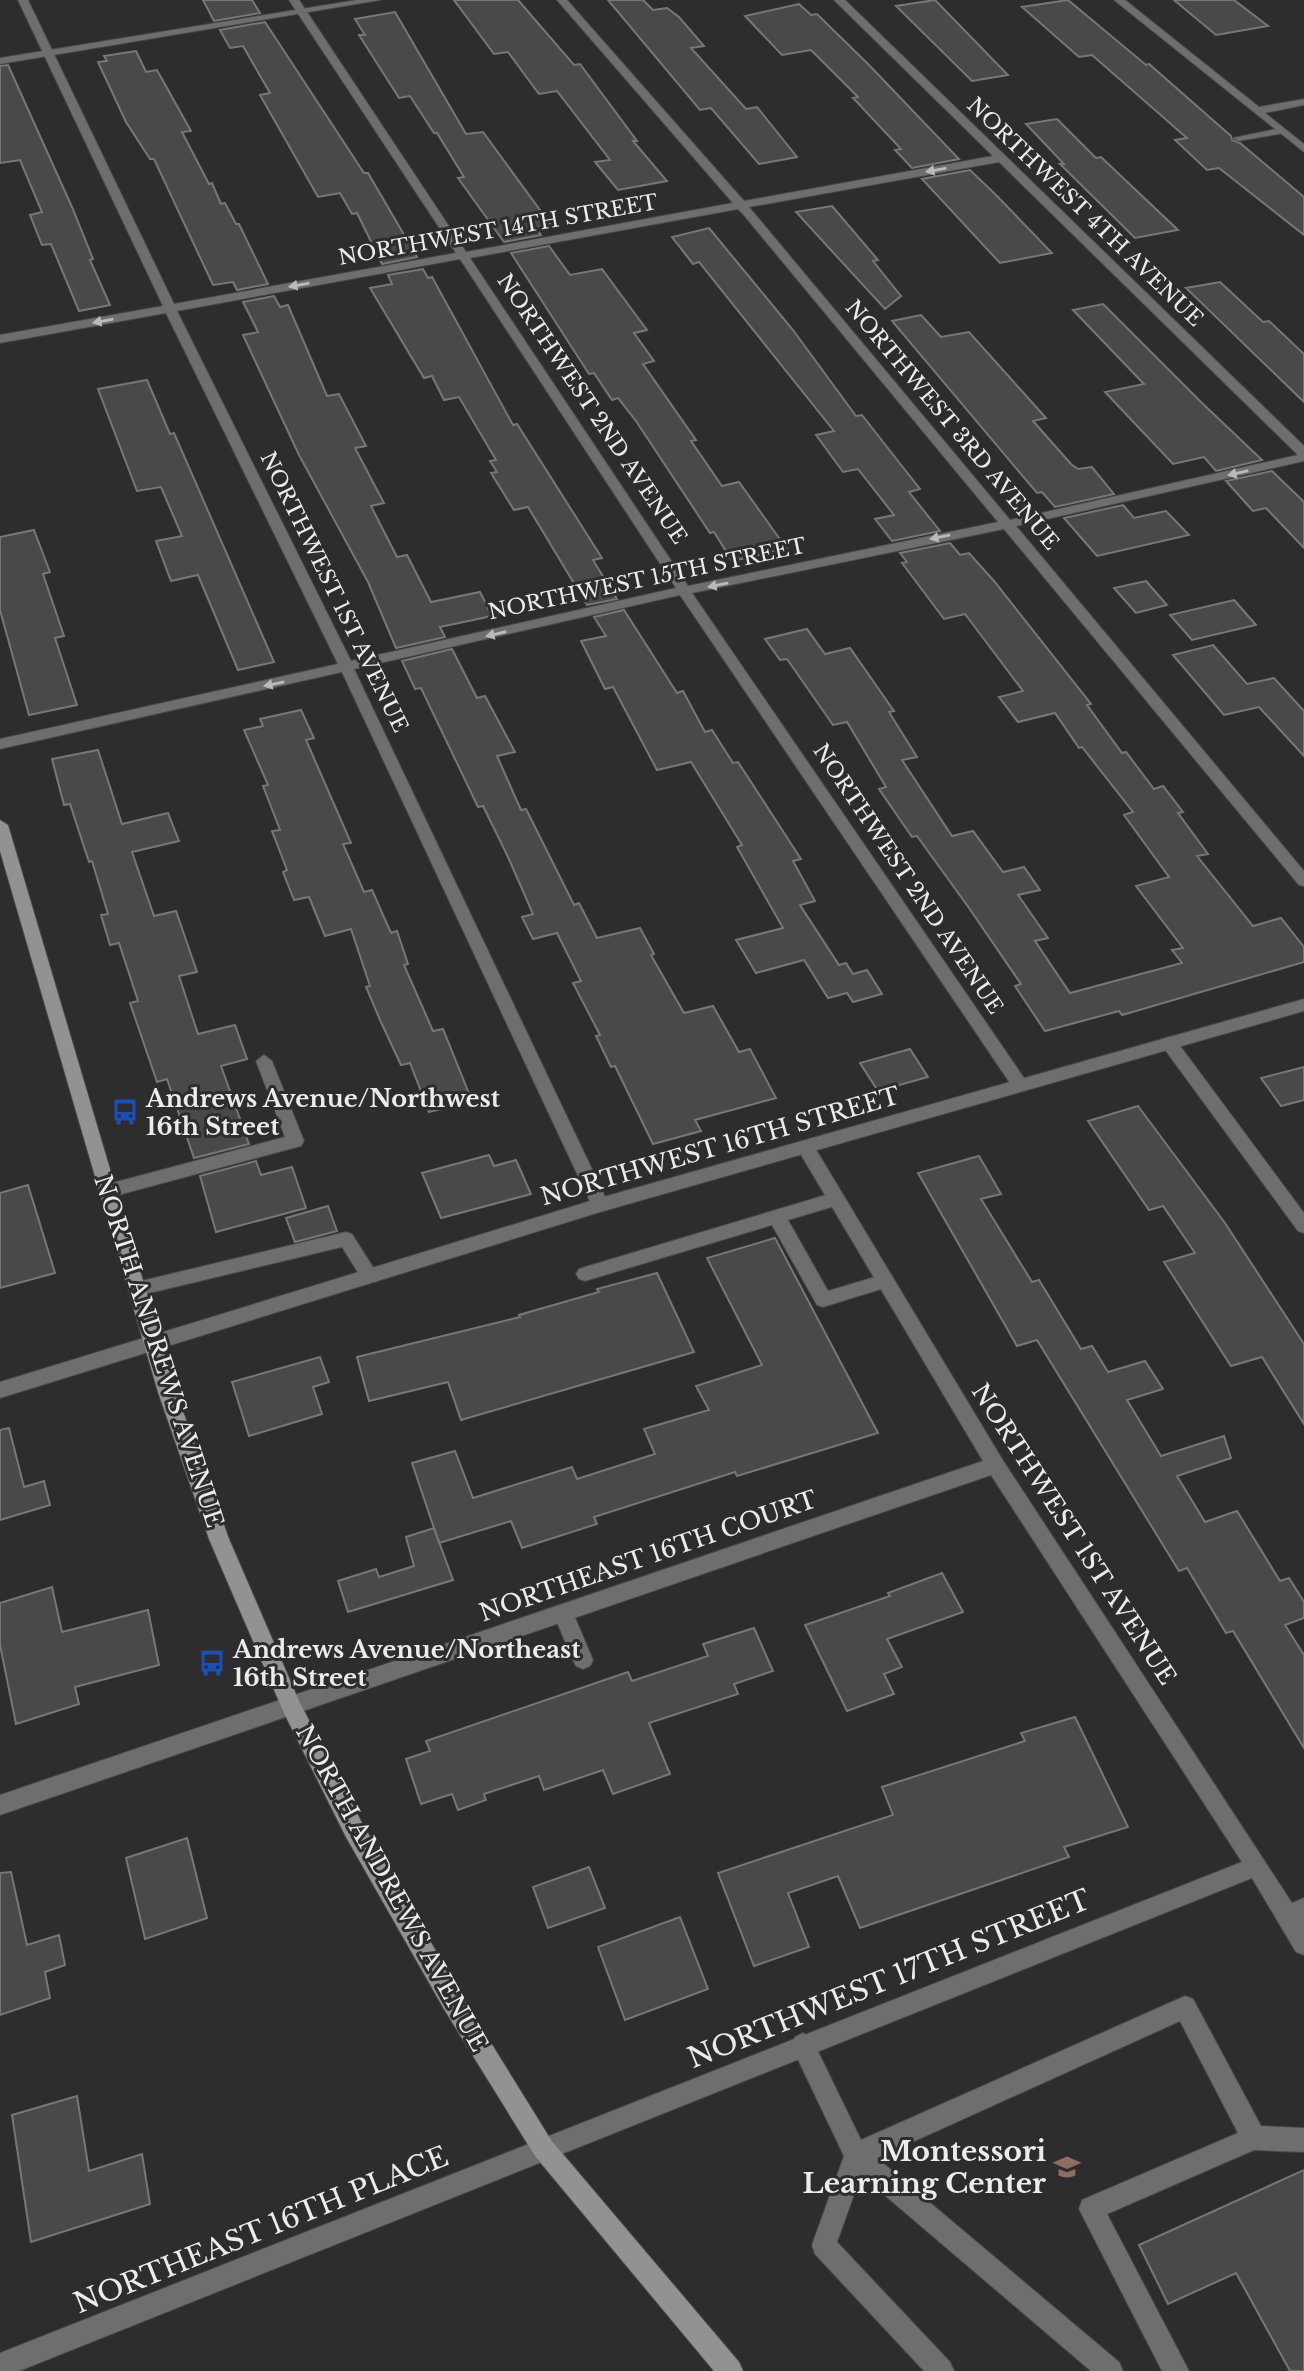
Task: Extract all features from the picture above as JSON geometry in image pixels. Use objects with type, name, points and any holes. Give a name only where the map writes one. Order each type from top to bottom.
[{"type":"main road","name":"NORTH ANDREWS AVENUE","points":[[0,825],[153,1345],[219,1539],[291,1706],[355,1830],[413,1932],[543,2148],[730,2371]]},
{"type":"street","name":"NORTHWEST 1ST AVENUE","points":[[23,0],[170,309],[347,668],[600,1205]]},
{"type":"street","name":"NORTHWEST 2ND AVENUE","points":[[293,0],[686,592],[1020,1085]]},
{"type":"street","points":[[0,61],[375,0]]},
{"type":"street","name":"NORTHWEST 3RD AVENUE","points":[[562,0],[741,205],[1304,881]]},
{"type":"street","name":"NORTHWEST 4TH AVENUE","points":[[839,0],[1304,455]]},
{"type":"street","points":[[1119,0],[1304,149]]},
{"type":"street","points":[[1257,111],[1304,102]]},
{"type":"street","points":[[1238,138],[1281,131]]},
{"type":"street","name":"NORTHWEST 14TH STREET","points":[[0,339],[1003,158]]},
{"type":"street","name":"NORTHWEST 15TH STREET","points":[[0,744],[1007,523],[1304,455]]},
{"type":"street","name":"NORTHWEST 16TH STREET","points":[[0,1390],[600,1205],[1304,1005]]},
{"type":"street","points":[[1169,1043],[1304,1226]]},
{"type":"street","points":[[107,1191],[295,1141],[264,1061]]},
{"type":"street","name":"NORTHWEST 1ST AVENUE","points":[[806,1147],[995,1465],[1257,1866],[1295,1912],[1304,1944]]},
{"type":"street","points":[[585,1273],[836,1199]]},
{"type":"street","points":[[777,1217],[823,1300],[886,1281]]},
{"type":"street","points":[[137,1289],[346,1239],[370,1277]]},
{"type":"street","name":"NORTHEAST 16TH COURT","points":[[0,1805],[995,1465]]},
{"type":"street","points":[[563,1613],[583,1660]]},
{"type":"street","name":"NORTHWEST 17TH STREET","points":[[543,2148],[1257,1866]]},
{"type":"street","points":[[941,2371],[824,2245],[856,2155],[1185,2007],[1254,2138]]},
{"type":"street","points":[[803,2045],[856,2155],[1110,2371]]},
{"type":"street","points":[[1176,2371],[1091,2209],[1254,2138],[1304,2140]]},
{"type":"street","name":"NORTHEAST 16TH PLACE","points":[[0,2366],[543,2148]]},
{"type":"building","points":[[203,0],[252,0],[260,13],[214,21]]},
{"type":"building","points":[[454,0],[518,0],[574,65],[580,64],[637,141],[633,141],[667,181],[618,190],[595,162],[610,160],[557,91],[539,94],[508,52],[494,54]]},
{"type":"building","points":[[608,0],[643,0],[653,10],[667,8],[679,17],[704,46],[691,48],[746,109],[757,107],[797,157],[759,164],[711,108],[700,110]]},
{"type":"building","points":[[935,0],[1008,75],[972,81],[896,6]]},
{"type":"building","points":[[1068,0],[1146,65],[1149,64],[1231,136],[1232,140],[1240,143],[1304,197],[1304,235],[1219,168],[1207,170],[1175,140],[1187,138],[1092,55],[1079,57],[1022,7]]},
{"type":"building","points":[[1174,0],[1234,0],[1268,26],[1216,35]]},
{"type":"building","points":[[799,4],[811,15],[817,14],[959,159],[912,168],[895,150],[901,149],[853,98],[858,97],[811,50],[782,55],[745,16]]},
{"type":"building","points":[[395,12],[466,134],[483,132],[551,225],[536,228],[541,235],[504,242],[458,178],[464,177],[437,133],[434,133],[410,96],[399,98],[359,35],[365,35],[355,19]]},
{"type":"building","points":[[265,22],[364,173],[368,173],[417,257],[382,264],[357,213],[352,214],[340,193],[318,197],[260,95],[270,93],[243,46],[230,48],[220,30]]},
{"type":"building","points":[[136,51],[146,72],[157,70],[191,131],[182,132],[221,204],[225,203],[236,224],[239,224],[268,284],[237,290],[233,282],[213,285],[154,159],[150,159],[126,122],[98,62],[107,61],[104,56]]},
{"type":"building","points":[[8,65],[72,207],[93,259],[90,260],[110,305],[79,311],[51,244],[42,245],[30,215],[42,212],[20,160],[0,163],[0,66]]},
{"type":"building","points":[[1057,119],[1096,158],[1101,157],[1178,230],[1135,238],[1060,164],[1064,164],[1026,124]]},
{"type":"building","points":[[970,170],[1052,253],[1000,263],[922,179]]},
{"type":"building","points":[[832,206],[878,260],[873,261],[901,296],[885,309],[796,212]]},
{"type":"building","points":[[709,228],[793,330],[856,416],[862,415],[920,489],[909,492],[940,531],[892,541],[875,519],[894,515],[858,469],[843,472],[816,435],[834,431],[699,262],[693,264],[672,237]]},
{"type":"building","points":[[549,246],[570,275],[602,269],[647,330],[634,333],[654,361],[643,364],[696,440],[691,441],[722,486],[739,482],[787,549],[732,561],[714,532],[710,533],[636,421],[618,398],[612,400],[594,373],[589,374],[511,253]]},
{"type":"building","points":[[423,269],[428,278],[432,277],[513,425],[517,424],[602,558],[593,560],[617,599],[587,605],[528,507],[514,510],[491,473],[497,472],[490,461],[496,460],[459,397],[444,400],[432,376],[424,378],[370,288],[392,284],[388,275]]},
{"type":"building","points":[[1220,282],[1263,322],[1269,321],[1304,354],[1304,402],[1186,288]]},
{"type":"building","points":[[274,296],[280,307],[288,305],[327,396],[339,394],[366,446],[355,448],[384,503],[371,506],[397,557],[407,555],[431,602],[480,592],[492,616],[440,627],[445,637],[396,648],[368,582],[299,455],[243,335],[258,332],[243,302]]},
{"type":"building","points":[[1103,304],[1262,460],[1216,471],[1204,457],[1173,464],[1105,392],[1144,384],[1073,310]]},
{"type":"building","points":[[921,315],[941,337],[969,332],[1046,418],[1033,421],[1071,464],[1078,469],[1092,467],[1114,494],[1055,507],[1042,492],[1037,493],[892,321]]},
{"type":"building","points":[[147,380],[170,434],[174,433],[274,662],[238,670],[198,575],[171,581],[156,541],[182,536],[161,487],[137,491],[98,389]]},
{"type":"building","points":[[1272,471],[1304,502],[1304,548],[1266,508],[1253,511],[1226,481]]},
{"type":"building","points":[[1123,505],[1134,518],[1166,511],[1189,535],[1097,556],[1064,518]]},
{"type":"building","points":[[34,530],[50,572],[43,574],[64,636],[55,638],[77,705],[29,715],[0,610],[0,537]]},
{"type":"building","points":[[950,543],[960,555],[969,553],[994,581],[1091,704],[1087,705],[1122,753],[1126,752],[1154,789],[1163,786],[1183,812],[1178,813],[1208,854],[1197,856],[1253,926],[1281,918],[1304,947],[1304,962],[1122,1015],[1119,1011],[1045,1031],[1015,986],[1021,984],[969,908],[917,836],[912,837],[879,789],[886,787],[847,722],[833,725],[787,659],[780,660],[765,639],[807,629],[825,654],[850,648],[894,711],[889,712],[917,757],[902,760],[952,836],[973,831],[1003,872],[1024,867],[1040,890],[1018,895],[1048,938],[1035,941],[1070,993],[1182,963],[1172,950],[1183,948],[1136,886],[1169,877],[1124,815],[1133,812],[1082,747],[1079,748],[1055,713],[1018,722],[999,697],[1023,691],[965,614],[944,619],[902,563],[907,562],[900,553]]},
{"type":"building","points":[[1146,581],[1167,605],[1136,613],[1114,588]]},
{"type":"building","points":[[1234,600],[1256,625],[1192,640],[1170,615]]},
{"type":"building","points":[[624,610],[677,693],[683,691],[705,732],[712,730],[733,763],[738,762],[801,859],[793,861],[815,901],[800,905],[839,965],[846,963],[853,974],[867,970],[882,994],[853,1002],[847,993],[828,998],[804,960],[756,973],[736,940],[783,928],[737,847],[742,845],[691,762],[657,770],[613,687],[605,689],[581,641],[606,636],[594,617]]},
{"type":"building","points":[[1213,645],[1247,684],[1274,678],[1304,711],[1304,756],[1259,707],[1224,715],[1173,655]]},
{"type":"building","points":[[452,649],[477,698],[485,696],[515,752],[497,756],[521,810],[526,809],[574,905],[579,903],[597,938],[640,928],[654,954],[651,955],[684,1013],[713,1006],[739,1052],[750,1049],[776,1098],[695,1120],[701,1131],[653,1144],[615,1066],[611,1067],[596,1036],[600,1035],[573,983],[581,981],[557,933],[533,939],[522,917],[533,914],[508,857],[483,806],[478,807],[421,688],[415,689],[402,661]]},
{"type":"building","points":[[301,710],[314,738],[306,740],[351,843],[343,844],[364,892],[372,890],[391,933],[397,931],[408,964],[404,965],[433,1031],[443,1029],[472,1101],[429,1112],[410,1063],[401,1065],[380,1020],[366,987],[370,986],[351,929],[325,936],[309,897],[294,900],[283,872],[287,870],[272,831],[280,830],[263,786],[268,785],[244,730],[263,726],[260,719]]},
{"type":"building","points":[[98,750],[122,824],[168,813],[179,841],[132,852],[154,916],[176,911],[197,972],[179,976],[198,1034],[235,1025],[247,1059],[221,1066],[249,1144],[194,1158],[167,1079],[157,1082],[130,1003],[138,1001],[119,943],[110,945],[101,915],[108,914],[92,861],[89,862],[70,804],[64,805],[52,759]]},
{"type":"building","points":[[910,1049],[928,1077],[878,1091],[860,1063]]},
{"type":"building","points":[[1304,1067],[1304,1100],[1281,1106],[1261,1078]]},
{"type":"building","points":[[1138,1106],[1225,1223],[1304,1344],[1304,1424],[1262,1357],[1231,1366],[1164,1262],[1195,1253],[1163,1206],[1149,1210],[1088,1121]]},
{"type":"building","points":[[489,1155],[494,1166],[516,1160],[531,1194],[441,1218],[422,1173]]},
{"type":"building","points":[[979,1156],[1001,1194],[981,1199],[1032,1282],[1039,1280],[1081,1349],[1092,1346],[1108,1372],[1145,1361],[1163,1389],[1127,1400],[1161,1456],[1224,1436],[1231,1458],[1177,1476],[1205,1522],[1237,1511],[1280,1581],[1289,1578],[1304,1602],[1304,1618],[1285,1625],[1304,1655],[1304,1748],[1233,1631],[1226,1633],[1187,1568],[1179,1571],[1037,1340],[1017,1346],[918,1173]]},
{"type":"building","points":[[256,1161],[261,1175],[292,1167],[306,1208],[216,1232],[200,1176]]},
{"type":"building","points":[[28,1185],[55,1273],[0,1288],[0,1193]]},
{"type":"building","points":[[328,1206],[337,1231],[295,1242],[286,1218]]},
{"type":"building","points":[[775,1238],[878,1433],[737,1476],[735,1472],[594,1517],[597,1524],[522,1548],[511,1521],[439,1543],[412,1463],[455,1451],[473,1498],[572,1467],[577,1479],[655,1454],[644,1429],[709,1410],[696,1386],[762,1365],[707,1258]]},
{"type":"building","points":[[657,1273],[694,1352],[461,1420],[448,1382],[369,1401],[357,1357],[520,1317],[519,1315],[599,1292],[597,1289]]},
{"type":"building","points":[[320,1357],[329,1382],[313,1387],[322,1414],[249,1436],[232,1382]]},
{"type":"building","points":[[9,1428],[24,1487],[44,1481],[50,1505],[0,1520],[0,1430]]},
{"type":"building","points":[[434,1528],[453,1580],[348,1612],[338,1581],[376,1569],[379,1577],[414,1566],[406,1537]]},
{"type":"building","points":[[942,1573],[963,1612],[887,1639],[902,1667],[884,1674],[894,1694],[847,1711],[805,1625],[890,1596],[888,1593]]},
{"type":"building","points":[[52,1587],[62,1632],[148,1610],[159,1665],[75,1687],[79,1704],[16,1724],[0,1645],[0,1603]]},
{"type":"building","points":[[754,1628],[773,1671],[734,1684],[738,1694],[649,1723],[670,1774],[613,1794],[603,1770],[544,1790],[539,1776],[484,1794],[486,1800],[458,1810],[452,1794],[421,1804],[406,1759],[430,1751],[426,1741],[628,1672],[632,1681],[708,1656],[703,1644]]},
{"type":"building","points":[[1075,1717],[1128,1827],[1064,1847],[1069,1857],[860,1928],[838,1876],[788,1893],[809,1947],[754,1966],[718,1873],[893,1815],[882,1787],[1025,1741],[1021,1733]]},
{"type":"building","points":[[187,1838],[207,1918],[145,1939],[126,1858]]},
{"type":"building","points":[[589,1867],[605,1908],[548,1928],[533,1887]]},
{"type":"building","points":[[11,1872],[27,1945],[59,1935],[65,1965],[45,1972],[50,1998],[0,2015],[0,1873]]},
{"type":"building","points":[[680,1917],[708,1989],[625,2020],[598,1947]]},
{"type":"building","points":[[77,2096],[89,2171],[142,2154],[150,2204],[31,2242],[12,2115]]},
{"type":"building","points":[[1304,2170],[1304,2371],[1290,2371],[1236,2273],[1168,2304],[1139,2245]]},
{"type":"place","name":"Andrews Avenue/Northwest 16th Street","points":[[125,1112]]},
{"type":"place","name":"Andrews Avenue/Northeast 16th Street","points":[[212,1663]]},
{"type":"place","name":"Montessori Learning Center","points":[[1067,2167]]}]
